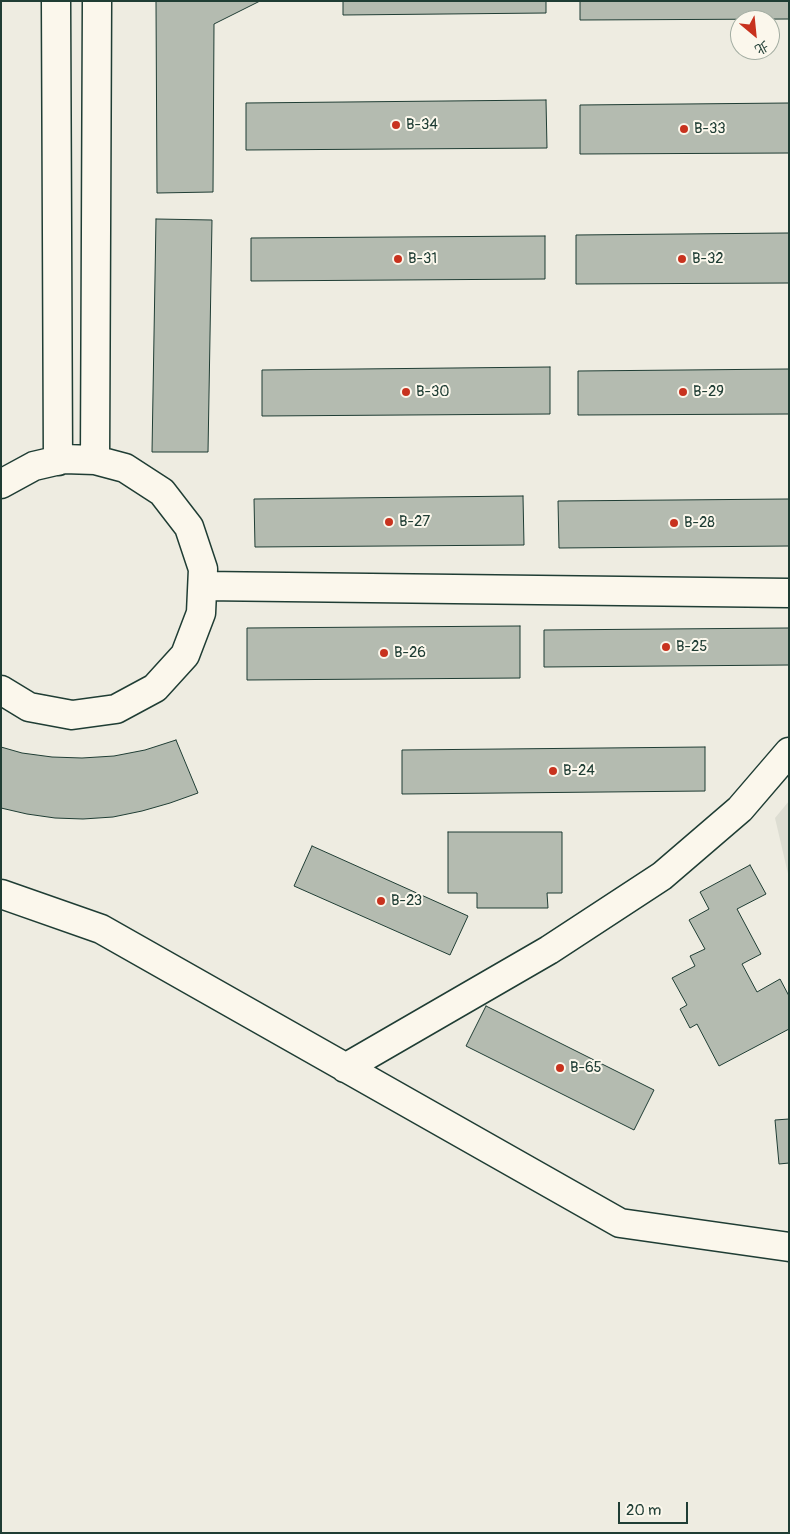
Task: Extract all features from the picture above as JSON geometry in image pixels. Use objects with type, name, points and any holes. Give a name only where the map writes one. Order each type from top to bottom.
[{"type":"street","points":[[56,1],[58,461]]},
{"type":"street","points":[[95,460],[97,1]]},
{"type":"street","points":[[1,484],[34,466],[64,459],[95,460],[124,468],[162,492],[189,527],[203,569],[202,613],[185,655],[155,688],[116,709],[72,715],[29,707],[1,690]]},
{"type":"street","points":[[202,586],[789,593]]},
{"type":"street","points":[[344,1068],[549,950],[662,876],[740,809],[789,752]]},
{"type":"street","points":[[1,894],[101,929],[620,1224],[789,1247]]},
{"type":"shaded area","points":[[789,801],[789,878],[775,818]]},
{"type":"building","points":[[156,1],[260,1],[214,24],[213,192],[157,193]]},
{"type":"building","points":[[343,1],[546,1],[546,13],[343,15]]},
{"type":"building","points":[[580,1],[789,1],[789,19],[780,19],[780,10],[730,10],[730,19],[580,20]]},
{"type":"building","name":"B-34","points":[[546,100],[547,148],[246,150],[246,103]]},
{"type":"building","name":"B-33","points":[[789,103],[789,153],[580,154],[580,105]]},
{"type":"building","points":[[156,219],[212,220],[208,452],[152,452]]},
{"type":"building","name":"B-32","points":[[789,233],[789,283],[576,284],[576,235]]},
{"type":"building","name":"B-31","points":[[545,236],[545,279],[251,281],[251,238]]},
{"type":"building","name":"B-30","points":[[550,367],[550,414],[262,416],[262,370]]},
{"type":"building","name":"B-29","points":[[789,369],[789,414],[578,415],[578,371]]},
{"type":"building","name":"B-27","points":[[523,496],[524,545],[255,547],[254,499]]},
{"type":"building","name":"B-28","points":[[789,499],[789,546],[559,548],[558,501]]},
{"type":"building","name":"B-26","points":[[520,626],[520,678],[247,680],[247,628]]},
{"type":"building","name":"B-25","points":[[789,628],[789,665],[544,667],[544,630]]},
{"type":"building","points":[[176,740],[198,793],[142,811],[113,817],[55,818],[1,808],[1,747],[22,753],[82,758],[114,756],[145,750]]},
{"type":"building","name":"B-24","points":[[705,747],[705,791],[402,794],[402,750]]},
{"type":"building","points":[[448,832],[562,832],[562,893],[547,893],[548,908],[477,908],[477,893],[448,893]]},
{"type":"building","name":"B-23","points":[[312,846],[468,916],[450,955],[294,886]]},
{"type":"building","points":[[750,865],[766,894],[737,909],[761,954],[742,964],[757,992],[780,979],[789,996],[789,1029],[719,1066],[697,1024],[690,1028],[680,1009],[687,1005],[672,978],[695,966],[690,956],[705,949],[689,920],[709,909],[700,892]]},
{"type":"building","name":"B-65","points":[[486,1006],[654,1090],[634,1130],[466,1046]]},
{"type":"building","points":[[789,1119],[789,1163],[779,1164],[775,1120]]},
{"type":"place","name":"B-34","points":[[396,125]]},
{"type":"place","name":"B-33","points":[[684,129]]},
{"type":"place","name":"B-31","points":[[398,259]]},
{"type":"place","name":"B-32","points":[[682,259]]},
{"type":"place","name":"B-30","points":[[406,392]]},
{"type":"place","name":"B-29","points":[[683,392]]},
{"type":"place","name":"B-27","points":[[389,522]]},
{"type":"place","name":"B-28","points":[[674,523]]},
{"type":"place","name":"B-25","points":[[666,647]]},
{"type":"place","name":"B-26","points":[[384,653]]},
{"type":"place","name":"B-24","points":[[553,771]]},
{"type":"place","name":"B-23","points":[[381,901]]},
{"type":"place","name":"B-65","points":[[560,1068]]}]
